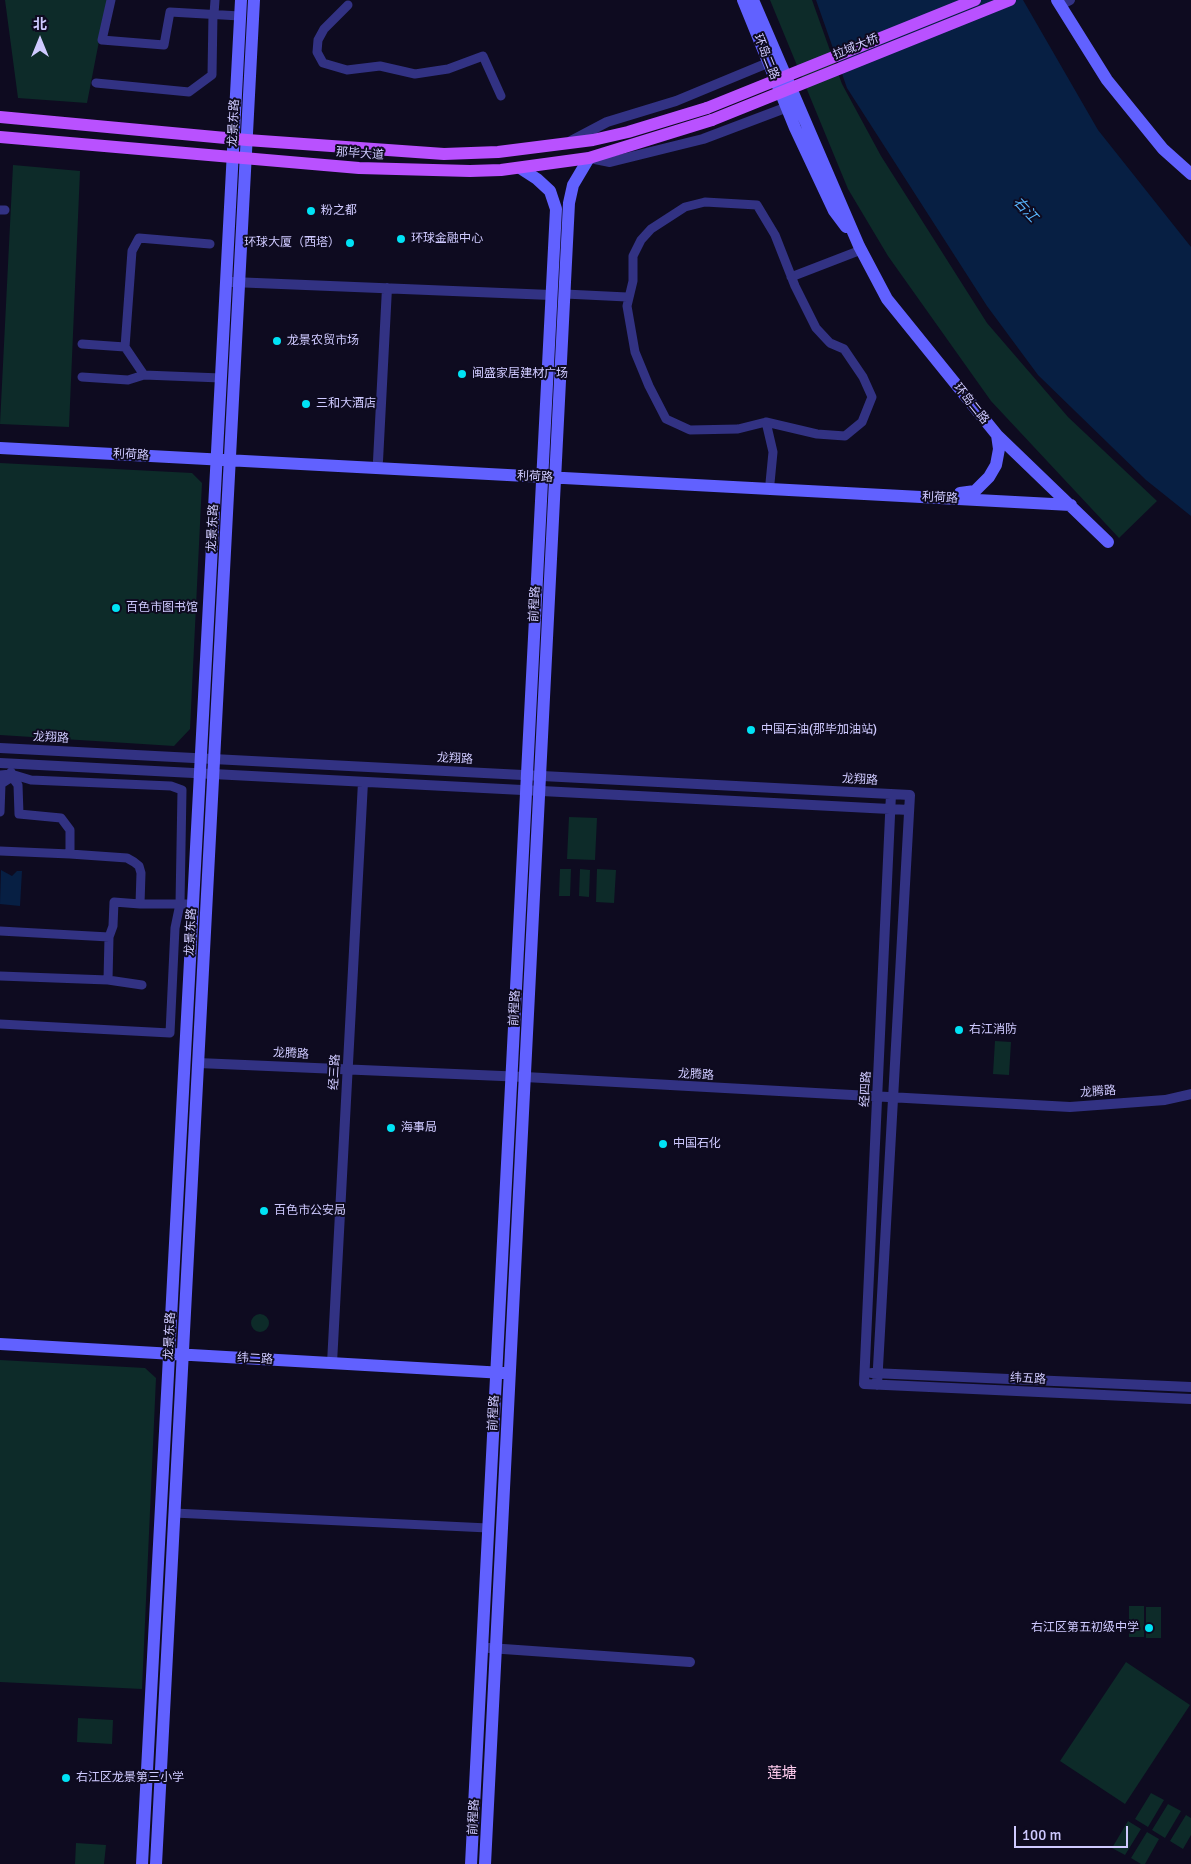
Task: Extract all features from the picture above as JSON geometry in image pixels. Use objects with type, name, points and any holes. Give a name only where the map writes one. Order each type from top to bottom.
[{"type":"main road","name":"龙景东路","points":[[156,1864],[246,159],[240,139],[241,0]]},
{"type":"main road","name":"龙景东路","points":[[142,1864],[232,158],[240,139],[254,0]]},
{"type":"main road","name":"环岛二路","points":[[743,0],[774,61]]},
{"type":"main road","name":"环岛二路","points":[[753,0],[774,61],[792,105],[860,248],[888,299],[997,435],[1108,542]]},
{"type":"main road","name":"拉域大桥","points":[[706,108],[975,0]]},
{"type":"main road","name":"拉域大桥","points":[[712,120],[1010,0]]},
{"type":"main road","points":[[1062,2],[1107,80],[1163,149],[1191,174]]},
{"type":"main road","name":"那毕大道","points":[[0,117],[240,139],[444,154],[498,152],[566,144],[628,132],[706,108]]},
{"type":"main road","name":"那毕大道","points":[[0,136],[232,158],[418,172],[478,171],[520,168],[589,158],[712,120]]},
{"type":"main road","name":"前程路","points":[[485,1864],[569,202],[573,185],[589,158]]},
{"type":"main road","name":"前程路","points":[[471,1864],[556,209],[550,191],[537,179],[520,168]]},
{"type":"main road","name":"利荷路","points":[[556,474],[963,493],[975,491],[989,478],[996,465],[997,435]]},
{"type":"main road","name":"利荷路","points":[[0,440],[230,457],[542,473]]},
{"type":"main road","name":"利荷路","points":[[0,448],[217,456]]},
{"type":"main road","name":"利荷路","points":[[230,457],[378,461],[556,474],[1071,505]]},
{"type":"main road","name":"纬二路","points":[[0,1344],[510,1373]]},
{"type":"street","points":[[111,0],[102,40],[164,45],[170,12],[240,16]]},
{"type":"street","points":[[96,83],[189,92],[212,75],[215,0]]},
{"type":"street","points":[[348,5],[324,29],[318,40],[317,52],[323,63],[347,70],[380,66],[414,74],[448,69],[483,56],[501,96]]},
{"type":"street","points":[[566,144],[607,122],[676,101],[774,61]]},
{"type":"street","points":[[589,158],[610,162],[694,142],[792,105]]},
{"type":"street","points":[[705,202],[757,205],[775,235],[791,276],[816,328],[830,343],[844,349],[863,376],[872,398],[862,422],[845,436],[817,434],[766,422],[738,430],[690,430],[666,419],[649,386],[635,352],[627,298],[633,281],[633,256],[645,234],[685,207],[705,202]]},
{"type":"street","points":[[144,375],[125,347],[132,251],[139,238],[210,244]]},
{"type":"street","points":[[791,276],[860,248]]},
{"type":"street","points":[[226,282],[551,295]]},
{"type":"street","points":[[378,461],[387,288]]},
{"type":"street","points":[[565,294],[627,298]]},
{"type":"street","points":[[82,344],[125,347]]},
{"type":"street","points":[[82,377],[128,380],[144,375],[221,378]]},
{"type":"street","points":[[766,422],[773,452],[770,483]]},
{"type":"street","name":"龙翔路","points":[[0,748],[910,795],[909,810]]},
{"type":"street","points":[[0,812],[1,784],[8,770]]},
{"type":"street","points":[[8,770],[18,785],[19,814],[60,818],[70,830],[70,854]]},
{"type":"street","points":[[0,1024],[170,1033],[175,928],[180,904],[182,790],[171,786],[31,780],[8,770]]},
{"type":"street","points":[[0,775],[8,770],[213,774],[909,810],[877,1385]]},
{"type":"street","name":"经三路","points":[[332,1363],[363,782]]},
{"type":"street","name":"经四路","points":[[864,1384],[891,794]]},
{"type":"street","points":[[0,851],[127,858],[139,866],[141,873],[140,904]]},
{"type":"street","points":[[108,980],[109,937],[113,926],[114,902],[193,904]]},
{"type":"street","points":[[0,931],[109,937]]},
{"type":"street","points":[[0,976],[108,980],[142,985]]},
{"type":"street","name":"龙腾路","points":[[198,1063],[525,1077],[893,1099],[1070,1107],[1165,1100],[1191,1094]]},
{"type":"street","name":"纬五路","points":[[865,1373],[1191,1387]]},
{"type":"street","name":"纬五路","points":[[864,1384],[1191,1399]]},
{"type":"street","points":[[174,1513],[488,1528]]},
{"type":"street","points":[[482,1647],[690,1662]]},
{"type":"green space","points":[[5,0],[107,0],[87,103],[18,98]]},
{"type":"green space","points":[[770,0],[812,0],[842,84],[881,156],[987,323],[1068,417],[1157,501],[1119,538],[991,401],[888,256],[848,189]]},
{"type":"green space","points":[[13,165],[80,171],[69,427],[0,424]]},
{"type":"green space","points":[[0,463],[192,473],[202,483],[190,729],[174,746],[0,735]]},
{"type":"green space","points":[[569,817],[597,818],[595,860],[567,859]]},
{"type":"green space","points":[[560,869],[571,869],[570,896],[559,896]]},
{"type":"green space","points":[[580,869],[590,870],[589,897],[579,896]]},
{"type":"green space","points":[[597,869],[616,870],[614,903],[596,902]]},
{"type":"green space","points":[[995,1041],[1011,1042],[1009,1075],[993,1074]]},
{"type":"green space","points":[[260,1314],[266,1317],[269,1323],[266,1329],[260,1332],[254,1329],[251,1323],[254,1317]]},
{"type":"green space","points":[[0,1360],[145,1368],[156,1378],[142,1689],[0,1682]]},
{"type":"green space","points":[[1129,1606],[1144,1606],[1144,1637],[1129,1637]]},
{"type":"green space","points":[[1146,1607],[1161,1607],[1161,1638],[1146,1638]]},
{"type":"green space","points":[[1126,1662],[1190,1705],[1125,1804],[1060,1761]]},
{"type":"green space","points":[[78,1718],[113,1720],[112,1744],[77,1742]]},
{"type":"green space","points":[[1151,1793],[1164,1800],[1148,1827],[1135,1819]]},
{"type":"green space","points":[[1168,1804],[1181,1811],[1165,1838],[1152,1830]]},
{"type":"green space","points":[[1186,1815],[1191,1818],[1191,1835],[1183,1849],[1170,1841]]},
{"type":"green space","points":[[1128,1821],[1141,1829],[1125,1855],[1112,1848]]},
{"type":"green space","points":[[1147,1832],[1159,1839],[1145,1864],[1141,1864],[1131,1858]]},
{"type":"green space","points":[[76,1843],[106,1845],[104,1864],[75,1864]]},
{"type":"water","name":"右江","points":[[816,0],[1023,0],[1098,130],[1191,247],[1191,516],[1146,480],[1038,375],[987,306],[847,88]]},
{"type":"water","points":[[1,870],[12,876],[17,871],[22,871],[20,906],[0,904]]},
{"type":"place","name":"粉之都","points":[[311,211]]},
{"type":"place","name":"环球金融中心","points":[[401,239]]},
{"type":"place","name":"环球大厦（西塔）","points":[[350,243]]},
{"type":"place","name":"龙景农贸市场","points":[[277,341]]},
{"type":"place","name":"闽盛家居建材广场","points":[[462,374]]},
{"type":"place","name":"三和大酒店","points":[[306,404]]},
{"type":"place","name":"百色市图书馆","points":[[116,608]]},
{"type":"place","name":"中国石油(那毕加油站)","points":[[751,730]]},
{"type":"place","name":"右江消防","points":[[959,1030]]},
{"type":"place","name":"海事局","points":[[391,1128]]},
{"type":"place","name":"中国石化","points":[[663,1144]]},
{"type":"place","name":"百色市公安局","points":[[264,1211]]},
{"type":"place","name":"右江区第五初级中学","points":[[1149,1628]]},
{"type":"place","name":"右江区龙景第三小学","points":[[66,1778]]},
{"type":"district","name":"莲塘","points":[[782,1774]]}]
